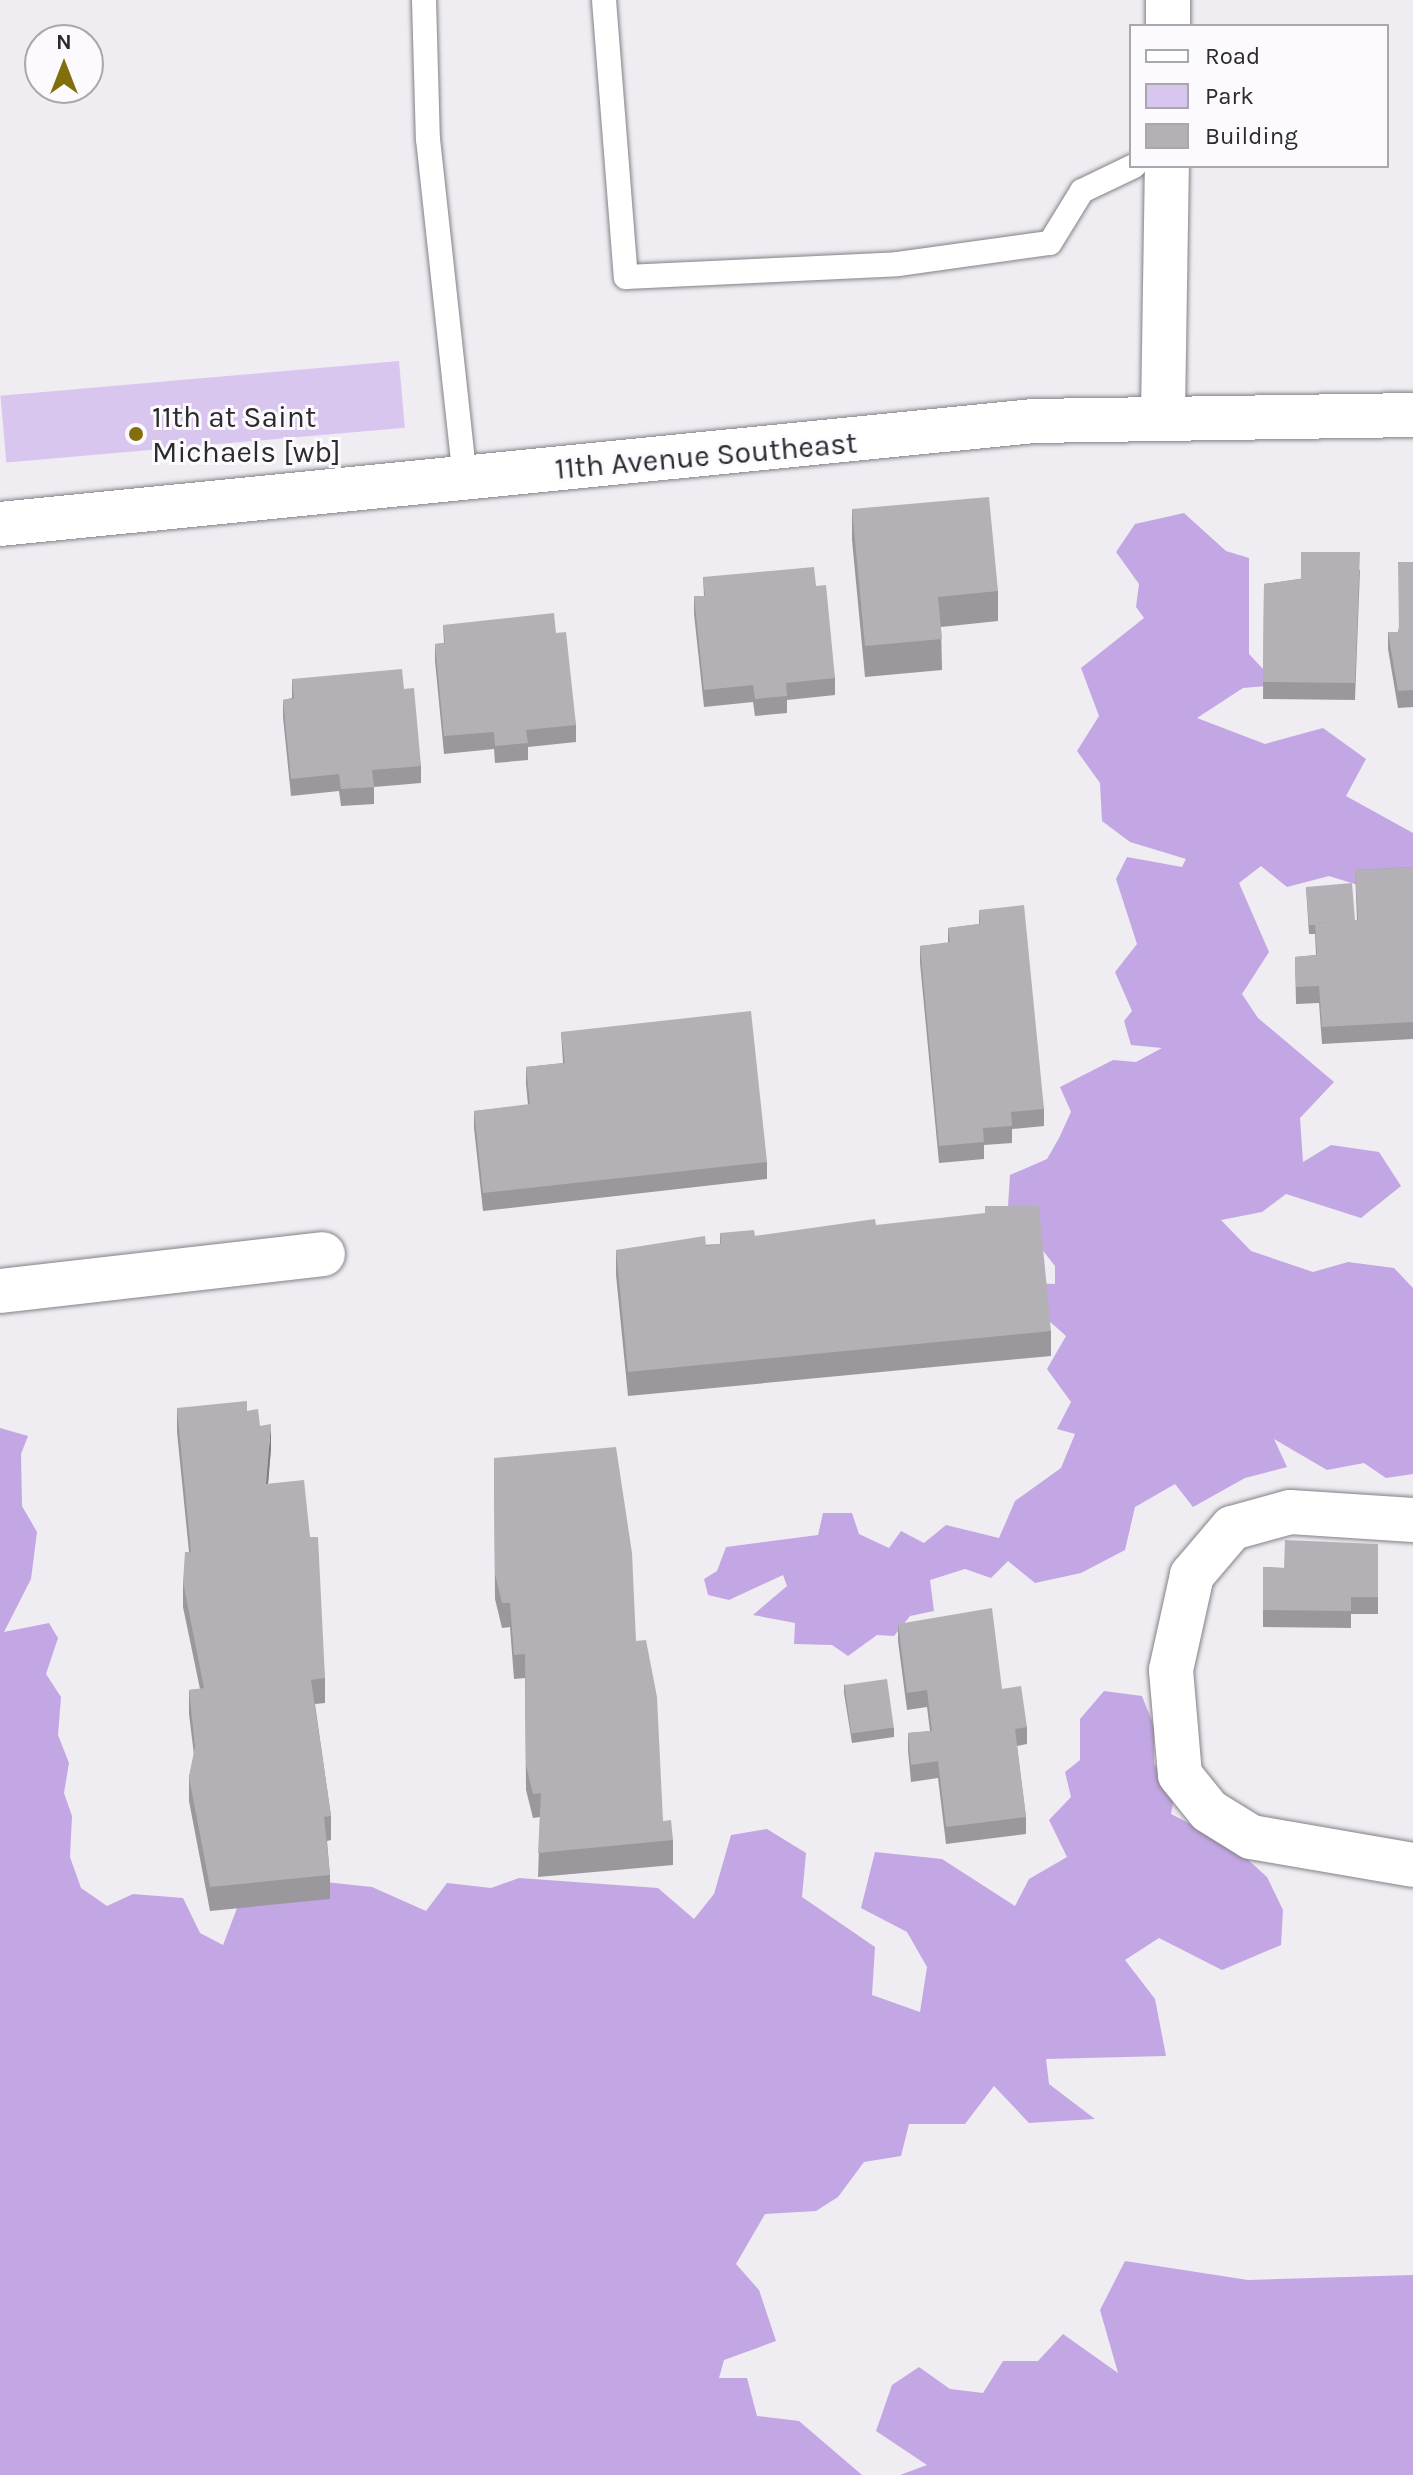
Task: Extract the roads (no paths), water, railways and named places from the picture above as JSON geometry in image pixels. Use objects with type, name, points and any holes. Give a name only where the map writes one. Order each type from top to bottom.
[{"type":"street","points":[[1168,0],[1168,24]]},
{"type":"street","points":[[1163,414],[1167,168]]},
{"type":"street","name":"11th Avenue Southeast","points":[[0,524],[1163,414],[1413,415]]},
{"type":"street","points":[[0,1291],[323,1254]]},
{"type":"street","points":[[1413,1520],[1290,1512],[1232,1528],[1192,1575],[1171,1670],[1171,1708],[1180,1775],[1209,1811],[1251,1837],[1413,1865]]},
{"type":"lane","points":[[424,0],[428,139],[465,479]]},
{"type":"lane","points":[[604,0],[626,277],[869,266],[1050,243],[1082,191],[1130,168]]},
{"type":"place","name":"11th at Saint Michaels [wb]","points":[[136,434]]}]
